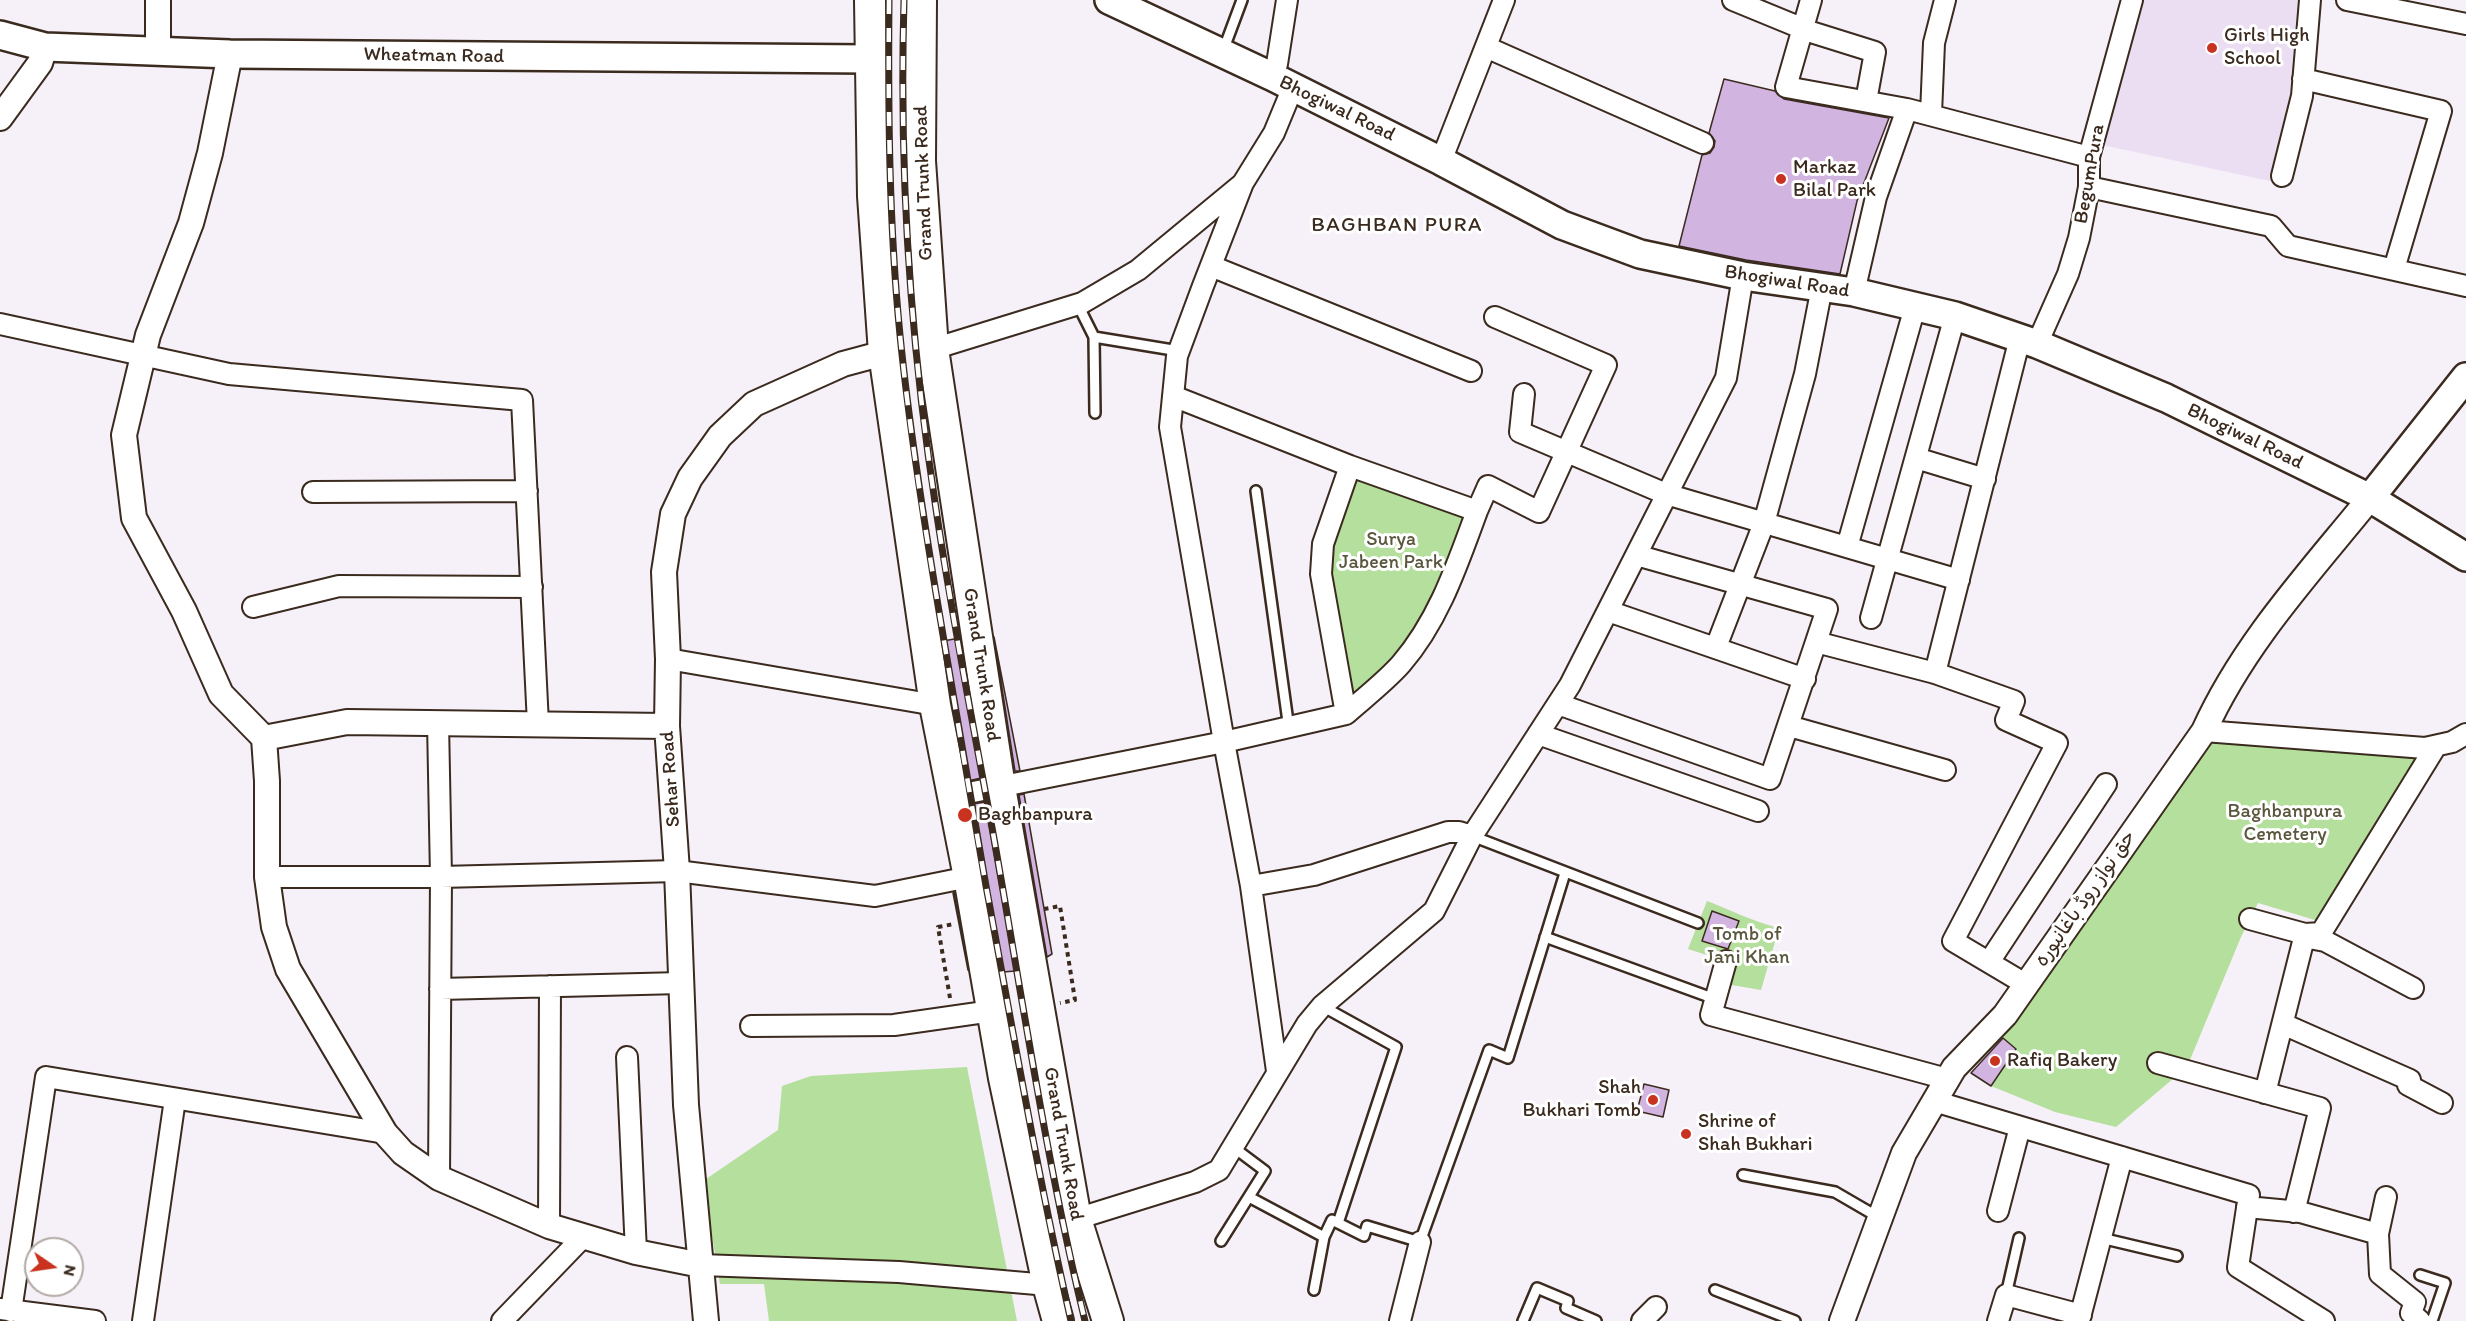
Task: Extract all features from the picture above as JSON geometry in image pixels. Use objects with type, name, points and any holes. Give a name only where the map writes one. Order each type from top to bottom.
[{"type":"main road","points":[[870,0],[873,196],[884,353],[935,705],[969,877],[992,1011],[1048,1284],[1058,1321]]},
{"type":"main road","name":"Grand Trunk Road","points":[[921,0],[920,161],[933,349],[1000,787],[1076,1219],[1107,1321]]},
{"type":"main road","name":"Bhogiwal Road","points":[[1109,0],[1441,160],[1562,225],[1640,254],[1743,276],[1854,292],[1955,316],[2029,341],[2166,398],[2370,498],[2466,557]]},
{"type":"main road","name":"Wheatman Road","points":[[0,35],[45,47],[230,54],[870,58]]},
{"type":"main road","points":[[2370,498],[2466,377]]},
{"type":"street","points":[[158,0],[158,51]]},
{"type":"street","points":[[1277,1071],[1251,886],[1170,427],[1179,351],[1243,183],[1275,133],[1282,82],[1277,64],[1287,0]]},
{"type":"street","points":[[1441,160],[1504,0]]},
{"type":"street","points":[[1733,0],[1802,29],[1875,52],[1866,101]]},
{"type":"street","points":[[1811,0],[1786,87],[1931,114],[2089,157]]},
{"type":"street","points":[[1931,114],[1934,43],[1946,0]]},
{"type":"street","name":"BegumPura","points":[[1935,673],[1985,479],[2029,341],[2068,274],[2079,238],[2089,187],[2089,157],[2132,0]]},
{"type":"street","points":[[2282,176],[2302,96],[2310,0]]},
{"type":"street","points":[[2347,0],[2466,24]]},
{"type":"street","points":[[0,118],[40,63],[45,47]]},
{"type":"street","points":[[1486,47],[1703,143]]},
{"type":"street","points":[[230,54],[210,153],[191,223],[147,335],[124,435],[134,519],[184,611],[221,694],[264,738],[267,781],[267,877],[274,927],[288,969],[385,1132],[403,1153],[439,1178],[549,1226],[636,1252],[701,1265],[899,1272],[1048,1284]]},
{"type":"street","points":[[2303,79],[2441,111],[2394,268]]},
{"type":"street","points":[[1854,292],[1876,197],[1907,109]]},
{"type":"street","points":[[933,349],[1078,305],[1138,270],[1243,183]]},
{"type":"street","points":[[2089,187],[2271,226],[2288,246],[2466,286]]},
{"type":"street","points":[[1211,266],[1471,371]]},
{"type":"street","points":[[1076,1219],[1195,1182],[1219,1170],[1307,1024],[1322,1006],[1434,911],[1472,836],[1558,704],[1608,611],[1726,378],[1743,276]]},
{"type":"street","points":[[1716,647],[1764,523],[1805,374],[1822,287]]},
{"type":"street","points":[[1847,547],[1915,307]]},
{"type":"street","points":[[1871,618],[1955,316]]},
{"type":"street","points":[[952,796],[1288,729],[1346,714],[1401,664],[1445,597],[1488,486],[1539,512],[1606,365],[1495,317]]},
{"type":"street","points":[[0,324],[229,374],[522,400],[538,724]]},
{"type":"street","name":"Sehar Road","points":[[706,1321],[686,1105],[677,871],[667,726],[668,659],[664,572],[673,514],[690,478],[720,436],[754,404],[843,364],[884,353]]},
{"type":"street","points":[[1524,394],[1520,432],[1666,494],[1959,580]]},
{"type":"street","points":[[1173,396],[1350,466],[1477,512]]},
{"type":"street","points":[[1916,458],[1985,479]]},
{"type":"street","points":[[1346,714],[1321,574],[1323,544],[1350,466]]},
{"type":"street","points":[[313,492],[527,491]]},
{"type":"street","name":"حق نواز روڈ باغانپورہ","points":[[1842,1321],[1904,1153],[1954,1068],[2005,1016],[2204,731],[2218,700],[2243,658],[2370,498]]},
{"type":"street","points":[[1558,704],[1770,779],[1827,609],[1636,555]]},
{"type":"street","points":[[253,607],[339,586],[532,587]]},
{"type":"street","points":[[1608,611],[1805,680]]},
{"type":"street","points":[[1816,642],[1935,673],[2014,701],[2006,720],[2057,743],[1953,941],[2027,985]]},
{"type":"street","points":[[668,659],[935,705]]},
{"type":"street","points":[[264,738],[347,722],[667,726]]},
{"type":"street","points":[[438,722],[441,877],[439,1178]]},
{"type":"street","points":[[1789,726],[1945,770]]},
{"type":"street","points":[[2204,731],[2425,748],[2452,742],[2466,734]]},
{"type":"street","points":[[1538,735],[1758,812]]},
{"type":"street","points":[[2305,935],[2321,933],[2436,746]]},
{"type":"street","points":[[1989,963],[2106,784]]},
{"type":"street","points":[[1251,886],[1314,875],[1448,832],[1459,831],[1472,836]]},
{"type":"street","points":[[267,877],[441,877],[677,871],[875,896],[969,877]]},
{"type":"street","points":[[2250,919],[2325,941],[2413,988]]},
{"type":"street","points":[[2265,1093],[2305,935]]},
{"type":"street","points":[[1726,961],[1711,1015],[1947,1079]]},
{"type":"street","points":[[440,989],[681,983]]},
{"type":"street","points":[[549,1226],[550,986]]},
{"type":"street","points":[[751,1026],[894,1024],[992,1011]]},
{"type":"street","points":[[2283,1023],[2410,1080],[2408,1085],[2442,1103]]},
{"type":"street","points":[[627,1057],[636,1252]]},
{"type":"street","points":[[2158,1063],[2320,1108],[2294,1212]]},
{"type":"street","points":[[95,1321],[6,1310],[46,1077],[385,1132]]},
{"type":"street","points":[[143,1321],[175,1099]]},
{"type":"street","points":[[1934,1101],[2249,1195],[2238,1268],[2318,1320]]},
{"type":"street","points":[[1998,1211],[2020,1127]]},
{"type":"street","points":[[1998,1321],[2006,1295],[2080,1318],[2122,1157]]},
{"type":"street","points":[[2386,1197],[2378,1234],[2380,1274],[2415,1302],[2411,1313],[2420,1321]]},
{"type":"street","points":[[2247,1207],[2294,1212],[2378,1234]]},
{"type":"street","points":[[507,1319],[584,1236]]},
{"type":"street","points":[[1400,1321],[1420,1242]]},
{"type":"street","points":[[1642,1321],[1656,1307]]},
{"type":"lane","points":[[1222,55],[1242,0]]},
{"type":"lane","points":[[1078,305],[1094,337],[1095,413]]},
{"type":"lane","points":[[1094,337],[1179,351]]},
{"type":"lane","points":[[1256,491],[1288,729]]},
{"type":"lane","points":[[1472,836],[1698,923]]},
{"type":"lane","points":[[1314,1290],[1324,1237],[1332,1220],[1364,1236],[1367,1226],[1420,1242],[1489,1050],[1508,1058],[1565,873]]},
{"type":"lane","points":[[1545,937],[1715,999]]},
{"type":"lane","points":[[1322,1006],[1396,1047],[1338,1223]]},
{"type":"lane","points":[[1221,1241],[1265,1171],[1233,1147]]},
{"type":"lane","points":[[1743,1175],[1835,1192],[1880,1218]]},
{"type":"lane","points":[[1249,1197],[1324,1237]]},
{"type":"lane","points":[[2006,1295],[2019,1238]]},
{"type":"lane","points":[[2101,1238],[2177,1256]]},
{"type":"lane","points":[[2420,1275],[2445,1283],[2432,1321]]},
{"type":"lane","points":[[1523,1321],[1537,1288],[1568,1300],[1566,1308],[1596,1321]]},
{"type":"lane","points":[[1715,1290],[1795,1321]]},
{"type":"path","points":[[1044,909],[1060,906],[1073,983]]},
{"type":"path","points":[[951,1004],[938,927],[958,923]]},
{"type":"shaded area","name":"Girls High School","points":[[2132,0],[2310,0],[2279,183],[2093,143]]},
{"type":"green space","name":"Surya Jabeen Park","points":[[1350,466],[1477,511],[1420,637],[1346,714],[1321,574]]},
{"type":"green space","name":"Baghbanpura Cemetery","points":[[2218,732],[2425,748],[2325,923],[2258,903],[2241,937],[2187,1067],[2116,1127],[2055,1112],[1991,1086],[2016,1049],[2003,1038]]},
{"type":"green space","name":"Tomb of Jani Khan","points":[[1707,901],[1779,928],[1761,990],[1720,983],[1726,961],[1688,949]]},
{"type":"green space","points":[[967,1067],[1017,1321],[769,1321],[764,1284],[720,1284],[703,1181],[778,1130],[782,1086],[811,1076]]},
{"type":"building","name":"Markaz Bilal Park","points":[[1724,79],[1775,91],[1784,99],[1889,118],[1857,201],[1840,274],[1746,260],[1679,246],[1702,155],[1710,153],[1714,147],[1715,141],[1709,133]]},
{"type":"building","points":[[994,637],[1020,771],[1015,771]]},
{"type":"building","points":[[960,638],[981,778],[968,781],[952,702],[943,641]]},
{"type":"building","points":[[1024,794],[1052,954],[1047,957],[1019,795]]},
{"type":"building","points":[[985,802],[1015,971],[1003,972],[972,804]]},
{"type":"building","points":[[954,892],[968,970],[953,893]]},
{"type":"building","name":"Tomb of Jani Khan","points":[[1712,911],[1739,921],[1728,949],[1702,941]]},
{"type":"building","name":"Rafiq Bakery","points":[[2003,1038],[2016,1049],[1991,1086],[1971,1073]]},
{"type":"building","name":"Shah Bukhari Tomb","points":[[1644,1084],[1669,1090],[1663,1117],[1637,1111]]},
{"type":"railway","points":[[889,0],[891,210],[900,335],[914,448],[986,886],[1037,1158],[1071,1321]]},
{"type":"railway","points":[[904,0],[903,128],[908,255],[927,446],[949,590],[1035,1078],[1058,1200],[1085,1321]]},
{"type":"place","name":"Girls High School","points":[[2212,48]]},
{"type":"place","name":"Markaz Bilal Park","points":[[1781,179]]},
{"type":"place","name":"Baghbanpura","points":[[965,815]]},
{"type":"place","name":"Rafiq Bakery","points":[[1995,1061]]},
{"type":"place","name":"Shah Bukhari Tomb","points":[[1653,1100]]},
{"type":"place","name":"Shrine of Shah Bukhari","points":[[1686,1134]]},
{"type":"district","name":"BAGHBAN PURA","points":[[1397,226]]}]
